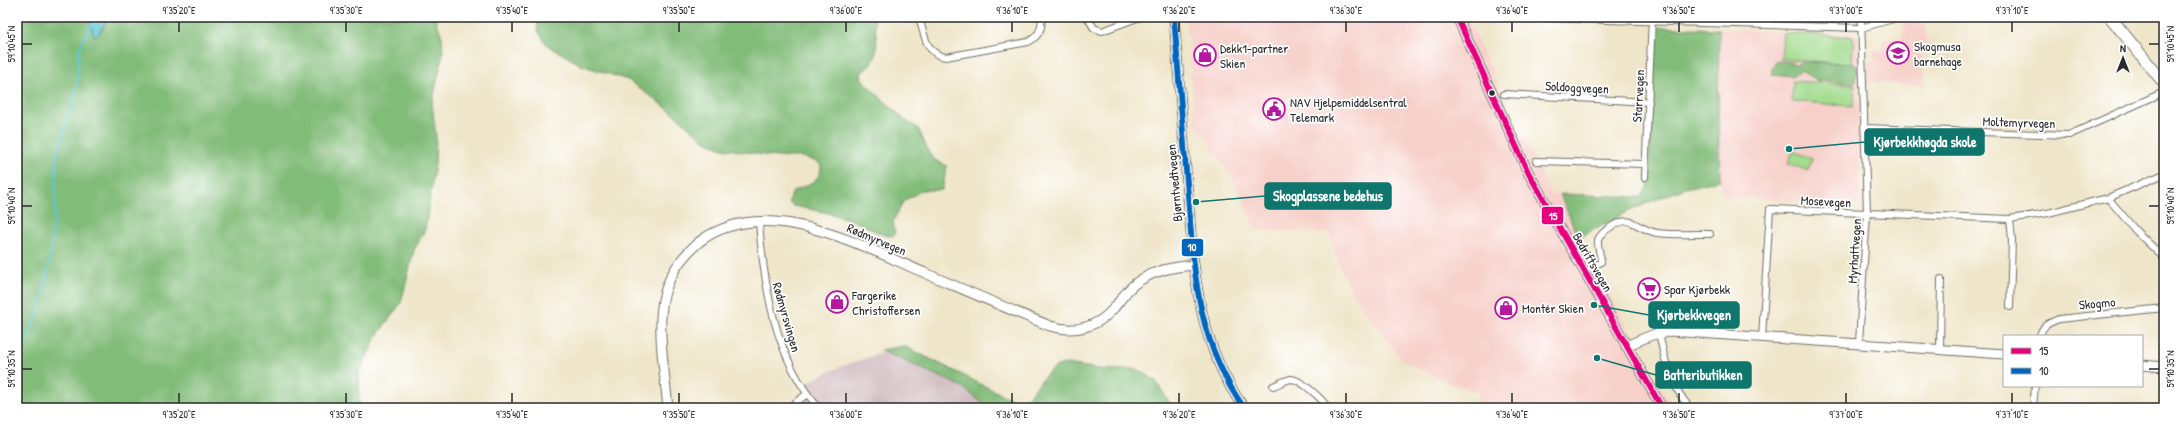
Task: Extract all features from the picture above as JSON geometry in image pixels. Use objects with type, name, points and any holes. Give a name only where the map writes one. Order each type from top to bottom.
[{"type":"highway","points":[[2110,17],[2164,82]]},
{"type":"highway","points":[[2120,17],[2164,75]]},
{"type":"street","points":[[919,17],[928,46],[937,55],[946,57],[1028,42],[1035,38],[1041,30],[1041,17]]},
{"type":"street","points":[[1087,17],[1094,28],[1102,31],[1140,17]]},
{"type":"street","name":"Bjørntvedtvegen","points":[[1174,17],[1194,264],[1199,306],[1211,346],[1229,384],[1244,408]]},
{"type":"street","name":"Bedriftsvegen","points":[[1457,17],[1528,172],[1662,408]]},
{"type":"street","points":[[1514,17],[1652,18],[1770,26],[1861,28],[1900,17]]},
{"type":"street","points":[[1770,17],[1770,26]]},
{"type":"street","name":"Myrhattvegen","points":[[1859,343],[1868,214],[1861,17]]},
{"type":"street","name":"Starrvegen","points":[[1645,177],[1652,18]]},
{"type":"street","name":"Moltemyrvegen","points":[[1864,128],[2069,135],[2164,92]]},
{"type":"street","name":"Soldoggvegen","points":[[1504,94],[1649,102]]},
{"type":"street","points":[[1536,161],[1645,164]]},
{"type":"street","name":"Mosevegen","points":[[1762,338],[1770,209],[2010,219],[2048,213],[2108,198],[2164,174]]},
{"type":"street","points":[[2108,198],[2136,232],[2164,258]]},
{"type":"street","points":[[2010,219],[2012,239],[2010,307]]},
{"type":"street","points":[[1584,272],[1601,262],[1598,246],[1600,237],[1609,228],[1621,222],[1631,222],[1641,228],[1657,233],[1710,234]]},
{"type":"street","name":"Rødmyrvegen","points":[[668,408],[661,318],[663,299],[670,278],[687,253],[703,239],[732,226],[759,223],[806,226],[833,235],[1060,329],[1079,329],[1096,323],[1108,315],[1130,288],[1154,272],[1194,264]]},
{"type":"street","name":"Rødmyrsvingen","points":[[759,223],[762,264],[774,314],[788,360],[807,394],[819,408]]},
{"type":"street","points":[[1940,349],[1941,279]]},
{"type":"street","name":"Skogmo","points":[[2040,335],[2042,329],[2047,324],[2059,319],[2164,308]]},
{"type":"street","points":[[1626,346],[1659,332],[1670,331],[2003,354]]},
{"type":"street","points":[[1659,332],[1667,371],[1683,400],[1690,408]]},
{"type":"street","points":[[2143,365],[2164,367]]},
{"type":"street","points":[[1273,386],[1288,380],[1296,380],[1313,392],[1328,408]]},
{"type":"street","points":[[2034,408],[2036,387]]},
{"type":"street","points":[[788,408],[807,394]]},
{"type":"shaded area","points":[[1186,17],[1467,17],[1507,105],[1552,196],[1559,194],[1578,238],[1673,408],[1473,408],[1480,393],[1450,383],[1403,361],[1355,298],[1342,272],[1329,233],[1256,230],[1231,175],[1195,123]]},
{"type":"shaded area","name":"Skogmusa barnehage","points":[[1918,17],[1925,19],[1927,46],[1921,47],[1925,86],[1867,81],[1866,62],[1875,62],[1874,50],[1883,50],[1884,40],[1903,37],[1904,23]]},
{"type":"shaded area","points":[[1719,29],[1858,35],[1860,206],[1724,196],[1720,180],[1718,117]]},
{"type":"shaded area","points":[[884,352],[961,386],[989,408],[793,408],[811,395],[804,384],[837,368]]},
{"type":"green space","points":[[17,17],[88,17],[94,36],[102,30],[108,17],[435,17],[442,37],[443,53],[432,104],[436,137],[435,164],[425,230],[414,250],[401,303],[376,337],[359,374],[359,408],[17,408]]},
{"type":"green space","points":[[537,17],[874,17],[876,52],[873,62],[861,73],[862,79],[906,121],[918,128],[929,153],[935,160],[947,166],[942,190],[922,190],[904,201],[893,221],[895,235],[892,236],[882,234],[841,217],[793,206],[789,202],[793,191],[808,185],[816,179],[821,166],[818,162],[802,157],[777,157],[722,148],[704,140],[672,112],[628,80],[581,65],[547,45],[538,31]]},
{"type":"green space","points":[[1657,27],[1719,29],[1718,117],[1720,180],[1685,188],[1635,208],[1578,238],[1560,194],[1641,197],[1648,186],[1654,54]]},
{"type":"green space","points":[[1783,33],[1853,37],[1852,64],[1781,59]]},
{"type":"green space","points":[[1775,62],[1791,62],[1796,65],[1801,62],[1853,64],[1856,65],[1858,70],[1856,82],[1817,80],[1802,71],[1792,76],[1772,74],[1772,68]]},
{"type":"green space","points":[[1793,81],[1855,85],[1853,106],[1792,101]]},
{"type":"green space","points":[[1793,151],[1812,159],[1808,171],[1788,163]]},
{"type":"green space","points":[[904,346],[1017,402],[1025,400],[1047,374],[1057,366],[1066,364],[1106,370],[1137,369],[1155,380],[1173,408],[989,408],[961,386],[880,350]]},
{"type":"water","points":[[88,17],[108,17],[98,35],[94,36]]},
{"type":"waterway","points":[[17,359],[39,312],[49,264],[55,216],[57,154],[77,86],[79,49],[91,25]]},
{"type":"waterway","points":[[17,397],[24,408]]},
{"type":"transit line","name":"10","points":[[1174,17],[1192,243],[1199,300],[1215,355],[1227,381],[1244,408]]},
{"type":"transit line","name":"15","points":[[1457,17],[1528,172],[1662,408]]},
{"type":"place","name":"Skogmusa barnehage","points":[[1898,53]]},
{"type":"place","name":"Dekk1-partner Skien","points":[[1205,55]]},
{"type":"place","name":"NAV Hjelpemiddelsentral Telemark","points":[[1274,109]]},
{"type":"place","name":"Kjørbekkhøgda skole","points":[[1789,149]]},
{"type":"place","name":"Skogplassene bedehus","points":[[1196,202]]},
{"type":"place","name":"Spar Kjørbekk","points":[[1649,289]]},
{"type":"place","name":"Fargerike Christoffersen","points":[[837,302]]},
{"type":"place","name":"Kjørbekkvegen","points":[[1594,305]]},
{"type":"place","name":"Montér Skien","points":[[1506,308]]},
{"type":"place","name":"Batteributikken","points":[[1597,358]]}]
